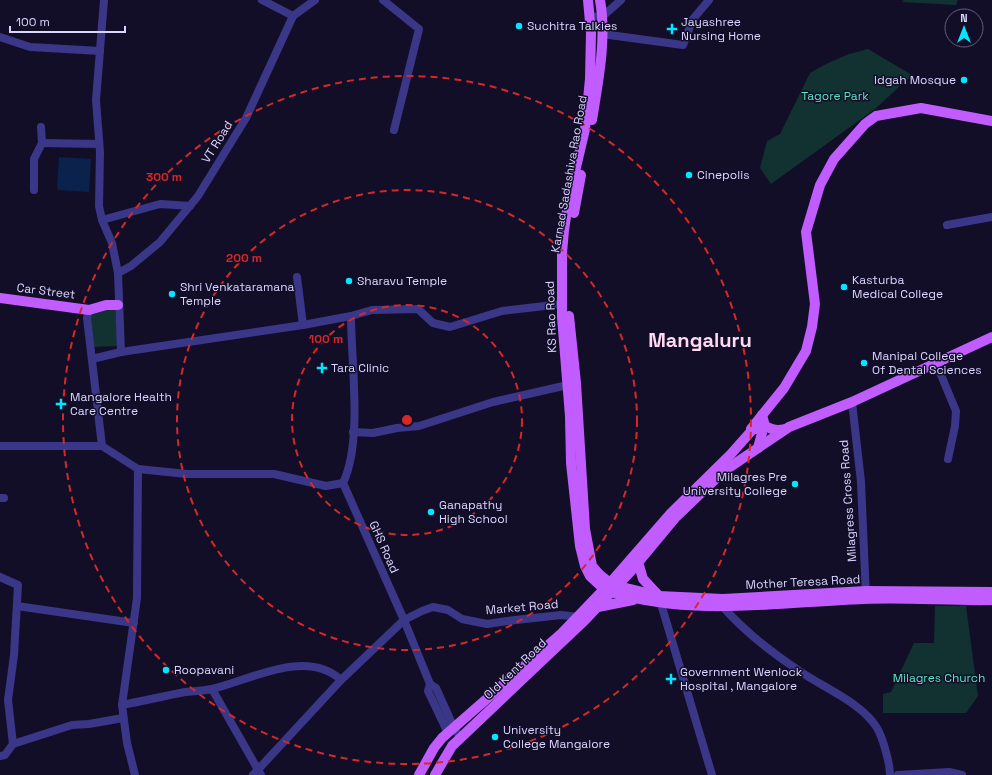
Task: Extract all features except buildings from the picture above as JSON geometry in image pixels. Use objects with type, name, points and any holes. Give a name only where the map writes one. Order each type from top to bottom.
[{"type":"main road","name":"KS Rao Road","points":[[572,384],[562,304],[564,230],[585,129],[590,79],[590,17],[588,0]]},
{"type":"main road","name":"Karnad Sadashiva Rao Road","points":[[600,0],[603,16],[599,74],[591,129],[573,216],[566,270],[572,384],[585,529],[592,566],[611,587]]},
{"type":"main road","points":[[611,587],[657,528],[742,441],[784,388],[806,351],[812,327],[815,304],[806,232],[820,185],[834,159],[864,124],[876,116],[921,108],[992,121]]},
{"type":"main road","name":"Car Street","points":[[0,298],[89,310],[118,305]]},
{"type":"main road","points":[[762,415],[765,426],[779,431],[852,402],[992,336]]},
{"type":"main road","points":[[419,775],[434,748],[451,731],[562,633],[638,562],[675,518],[724,471],[789,427]]},
{"type":"main road","points":[[751,430],[757,428],[762,433],[758,448]]},
{"type":"main road","points":[[638,562],[643,579],[660,600]]},
{"type":"main road","points":[[611,587],[637,599]]},
{"type":"main road","points":[[611,587],[660,600]]},
{"type":"main road","name":"Old Kent Road","points":[[435,775],[452,746],[598,607],[611,587]]},
{"type":"main road","name":"Mother Teresa Road","points":[[866,595],[992,592]]},
{"type":"main road","points":[[598,607],[637,599],[723,603],[866,595],[992,600]]},
{"type":"street","points":[[104,0],[96,100],[99,144],[98,206],[102,220],[112,243],[118,272],[118,305],[122,352]]},
{"type":"street","points":[[262,0],[292,16],[315,0]]},
{"type":"street","points":[[384,0],[419,29],[394,130]]},
{"type":"street","points":[[590,17],[603,16],[621,0]]},
{"type":"street","points":[[602,34],[683,45],[693,18],[709,0]]},
{"type":"street","name":"VT Road","points":[[118,272],[131,266],[160,242],[198,196],[246,118],[292,16]]},
{"type":"street","points":[[0,37],[30,47],[100,51]]},
{"type":"street","points":[[34,190],[34,159],[42,143],[41,128]]},
{"type":"street","points":[[42,143],[99,144]]},
{"type":"street","points":[[102,220],[160,204],[190,206]]},
{"type":"street","points":[[947,225],[992,217]]},
{"type":"street","points":[[297,277],[303,325]]},
{"type":"street","points":[[92,359],[122,352],[303,325],[351,316],[372,310],[418,309],[433,322],[450,327],[502,311],[562,304]]},
{"type":"street","points":[[89,310],[87,318],[102,446]]},
{"type":"street","points":[[0,446],[102,446],[138,469],[188,474],[274,474],[326,486],[343,483],[347,474],[353,446],[354,395],[351,316]]},
{"type":"street","points":[[936,363],[956,411],[948,459]]},
{"type":"street","points":[[353,432],[373,432],[419,426],[493,402],[572,384]]},
{"type":"street","name":"Milagress Cross Road","points":[[852,402],[861,482],[866,595]]},
{"type":"street","points":[[135,775],[127,743],[122,705],[137,598],[138,469]]},
{"type":"street","name":"GHS Road","points":[[343,483],[404,620],[430,684],[428,691],[451,731],[461,738]]},
{"type":"street","points":[[0,577],[18,585],[14,655],[8,700],[13,744]]},
{"type":"street","points":[[660,600],[712,775]]},
{"type":"street","points":[[723,603],[742,628],[774,653],[859,709],[877,728],[890,767],[890,775]]},
{"type":"street","points":[[17,606],[134,623]]},
{"type":"street","name":"Market Road","points":[[257,773],[341,680],[404,620],[433,607],[448,610],[462,619],[487,624],[561,615],[578,617]]},
{"type":"street","points":[[122,705],[212,689],[263,672],[292,667],[316,667],[334,674],[341,680]]},
{"type":"street","points":[[212,689],[257,773]]},
{"type":"street","points":[[0,756],[5,755],[13,744],[72,725],[89,724],[124,718]]},
{"type":"street","points":[[898,775],[950,772],[962,775]]},
{"type":"green space","points":[[904,0],[958,0],[956,5],[902,2]]},
{"type":"green space","name":"Tagore Park","points":[[868,49],[912,75],[875,109],[771,184],[760,168],[767,141],[780,134],[810,73],[849,54]]},
{"type":"green space","points":[[115,309],[118,346],[92,347],[90,310]]},
{"type":"green space","name":"Milagres Church","points":[[935,606],[966,606],[978,696],[966,713],[883,713],[883,694],[891,692],[914,643],[934,643]]},
{"type":"water","points":[[59,157],[91,159],[89,192],[57,190]]},
{"type":"place","name":"Suchitra Talkies","points":[[519,26]]},
{"type":"place","name":"Jayashree Nursing Home","points":[[672,29]]},
{"type":"place","name":"Idgah Mosque","points":[[964,80]]},
{"type":"place","name":"Cinepolis","points":[[689,175]]},
{"type":"place","name":"Sharavu Temple","points":[[349,281]]},
{"type":"place","name":"Kasturba Medical College","points":[[844,287]]},
{"type":"place","name":"Shri Venkataramana Temple","points":[[172,294]]},
{"type":"place","name":"Manipal College Of Dental Sciences","points":[[864,363]]},
{"type":"place","name":"Tara Clinic","points":[[322,368]]},
{"type":"place","name":"Mangalore Health Care Centre","points":[[61,404]]},
{"type":"place","name":"Milagres Pre University College","points":[[795,484]]},
{"type":"place","name":"Ganapathy High School","points":[[431,512]]},
{"type":"place","name":"Roopavani","points":[[166,670]]},
{"type":"place","name":"Government Wenlock Hospital , Mangalore","points":[[671,679]]},
{"type":"place","name":"University College Mangalore","points":[[495,737]]},
{"type":"district","name":"Mangaluru","points":[[700,340]]}]
